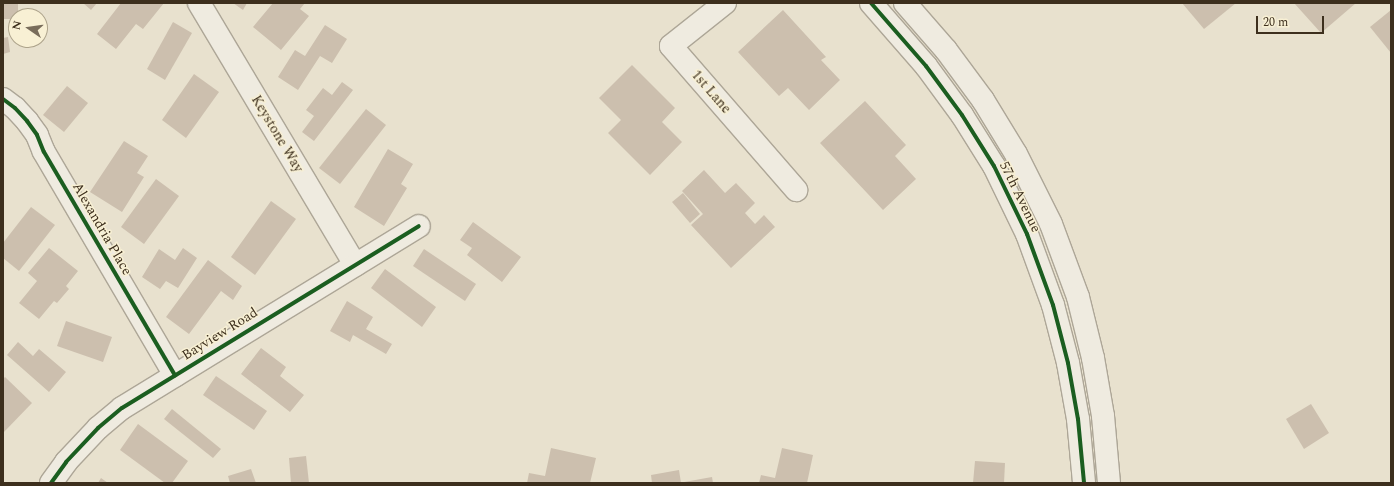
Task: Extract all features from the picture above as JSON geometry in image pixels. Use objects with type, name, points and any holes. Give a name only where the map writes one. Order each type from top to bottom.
[{"type":"street","name":"Keystone Way","points":[[199,3],[354,265]]},
{"type":"street","name":"1st Lane","points":[[725,3],[671,46],[796,190]]},
{"type":"street","name":"57th Avenue","points":[[871,3],[926,66],[962,115],[994,166],[1027,234],[1053,305],[1068,363],[1078,419],[1084,483]]},
{"type":"street","name":"57th Avenue","points":[[905,3],[946,50],[983,100],[1016,154],[1051,224],[1078,297],[1093,358],[1104,416],[1109,483]]},
{"type":"street","name":"Alexandria Place","points":[[3,99],[19,112],[37,135],[44,152],[175,375]]},
{"type":"street","name":"Bayview Road","points":[[51,483],[66,462],[98,428],[122,408],[419,226]]},
{"type":"building","points":[[3,3],[18,3],[18,8],[8,8],[8,19],[3,19]]},
{"type":"building","points":[[83,3],[97,3],[91,10]]},
{"type":"building","points":[[121,3],[164,3],[143,29],[136,24],[116,49],[97,34]]},
{"type":"building","points":[[233,3],[247,3],[243,10]]},
{"type":"building","points":[[273,3],[305,3],[300,9],[309,16],[281,50],[253,27]]},
{"type":"building","points":[[1182,3],[1236,3],[1204,29]]},
{"type":"building","points":[[1294,3],[1356,3],[1321,33]]},
{"type":"building","points":[[783,10],[826,57],[821,60],[840,80],[809,110],[788,88],[779,96],[738,52]]},
{"type":"building","points":[[1391,10],[1391,53],[1370,27]]},
{"type":"building","points":[[173,22],[192,33],[165,80],[147,69]]},
{"type":"building","points":[[325,25],[347,39],[332,63],[320,56],[298,90],[278,77],[295,50],[305,56]]},
{"type":"building","points":[[8,37],[8,48],[9,48],[10,52],[3,54],[3,38]]},
{"type":"building","points":[[632,65],[675,108],[662,122],[682,142],[650,175],[608,133],[621,120],[599,98]]},
{"type":"building","points":[[194,74],[219,92],[186,138],[162,120]]},
{"type":"building","points":[[342,82],[353,90],[314,141],[302,132],[314,116],[306,110],[323,88],[332,95]]},
{"type":"building","points":[[67,86],[88,103],[64,132],[43,115]]},
{"type":"building","points":[[865,101],[906,145],[895,156],[916,179],[883,210],[820,143]]},
{"type":"building","points":[[366,109],[386,125],[340,184],[319,168]]},
{"type":"building","points":[[124,141],[148,156],[137,173],[144,177],[122,212],[90,192]]},
{"type":"building","points":[[388,149],[413,164],[401,184],[407,188],[384,226],[354,207]]},
{"type":"building","points":[[704,170],[725,193],[736,183],[755,203],[745,213],[755,224],[764,215],[775,227],[731,268],[691,225],[703,214],[682,191]]},
{"type":"building","points":[[156,179],[179,196],[144,244],[121,227]]},
{"type":"building","points":[[683,193],[700,214],[690,223],[672,202]]},
{"type":"building","points":[[271,201],[296,219],[255,275],[231,257]]},
{"type":"building","points":[[31,207],[55,225],[19,271],[3,258],[3,243]]},
{"type":"building","points":[[473,222],[521,257],[502,282],[467,255],[472,248],[460,240]]},
{"type":"building","points":[[49,248],[78,271],[66,286],[69,289],[57,303],[54,301],[39,319],[19,303],[37,281],[28,273]]},
{"type":"building","points":[[183,248],[197,258],[178,288],[166,281],[160,289],[142,277],[159,249],[175,260]]},
{"type":"building","points":[[424,249],[476,284],[465,301],[413,266]]},
{"type":"building","points":[[208,260],[242,286],[233,300],[221,291],[189,334],[166,317]]},
{"type":"building","points":[[385,269],[436,307],[422,327],[371,288]]},
{"type":"building","points":[[347,301],[373,317],[366,329],[392,344],[386,354],[353,335],[350,342],[330,331]]},
{"type":"building","points":[[66,321],[112,337],[103,362],[57,346]]},
{"type":"building","points":[[18,342],[33,356],[39,349],[66,372],[49,392],[7,355]]},
{"type":"building","points":[[261,348],[286,367],[280,376],[304,395],[290,412],[241,374]]},
{"type":"building","points":[[216,376],[267,411],[254,430],[203,395]]},
{"type":"building","points":[[5,377],[32,403],[3,433],[3,379]]},
{"type":"building","points":[[1311,404],[1329,433],[1304,449],[1286,419]]},
{"type":"building","points":[[172,409],[221,449],[213,458],[164,419]]},
{"type":"building","points":[[138,424],[188,461],[172,483],[165,483],[120,450]]},
{"type":"building","points":[[551,448],[596,458],[590,483],[527,483],[529,473],[545,476]]},
{"type":"building","points":[[782,448],[813,455],[807,483],[759,483],[761,475],[775,478]]},
{"type":"building","points":[[306,456],[309,483],[291,483],[289,458]]},
{"type":"building","points":[[975,461],[1005,463],[1004,483],[973,483]]},
{"type":"building","points":[[251,469],[256,483],[230,483],[228,476]]},
{"type":"building","points":[[679,470],[681,483],[652,483],[651,475]]},
{"type":"building","points":[[712,477],[713,483],[684,483],[684,482]]},
{"type":"building","points":[[101,478],[108,483],[98,483]]},
{"type":"cycle path","points":[[871,3],[926,66],[962,115],[994,166],[1027,234],[1053,305],[1068,363],[1078,419],[1084,483]]},
{"type":"cycle path","points":[[3,99],[15,108],[37,135],[44,152],[175,375]]},
{"type":"cycle path","points":[[51,483],[66,462],[98,428],[122,408],[419,226]]}]
